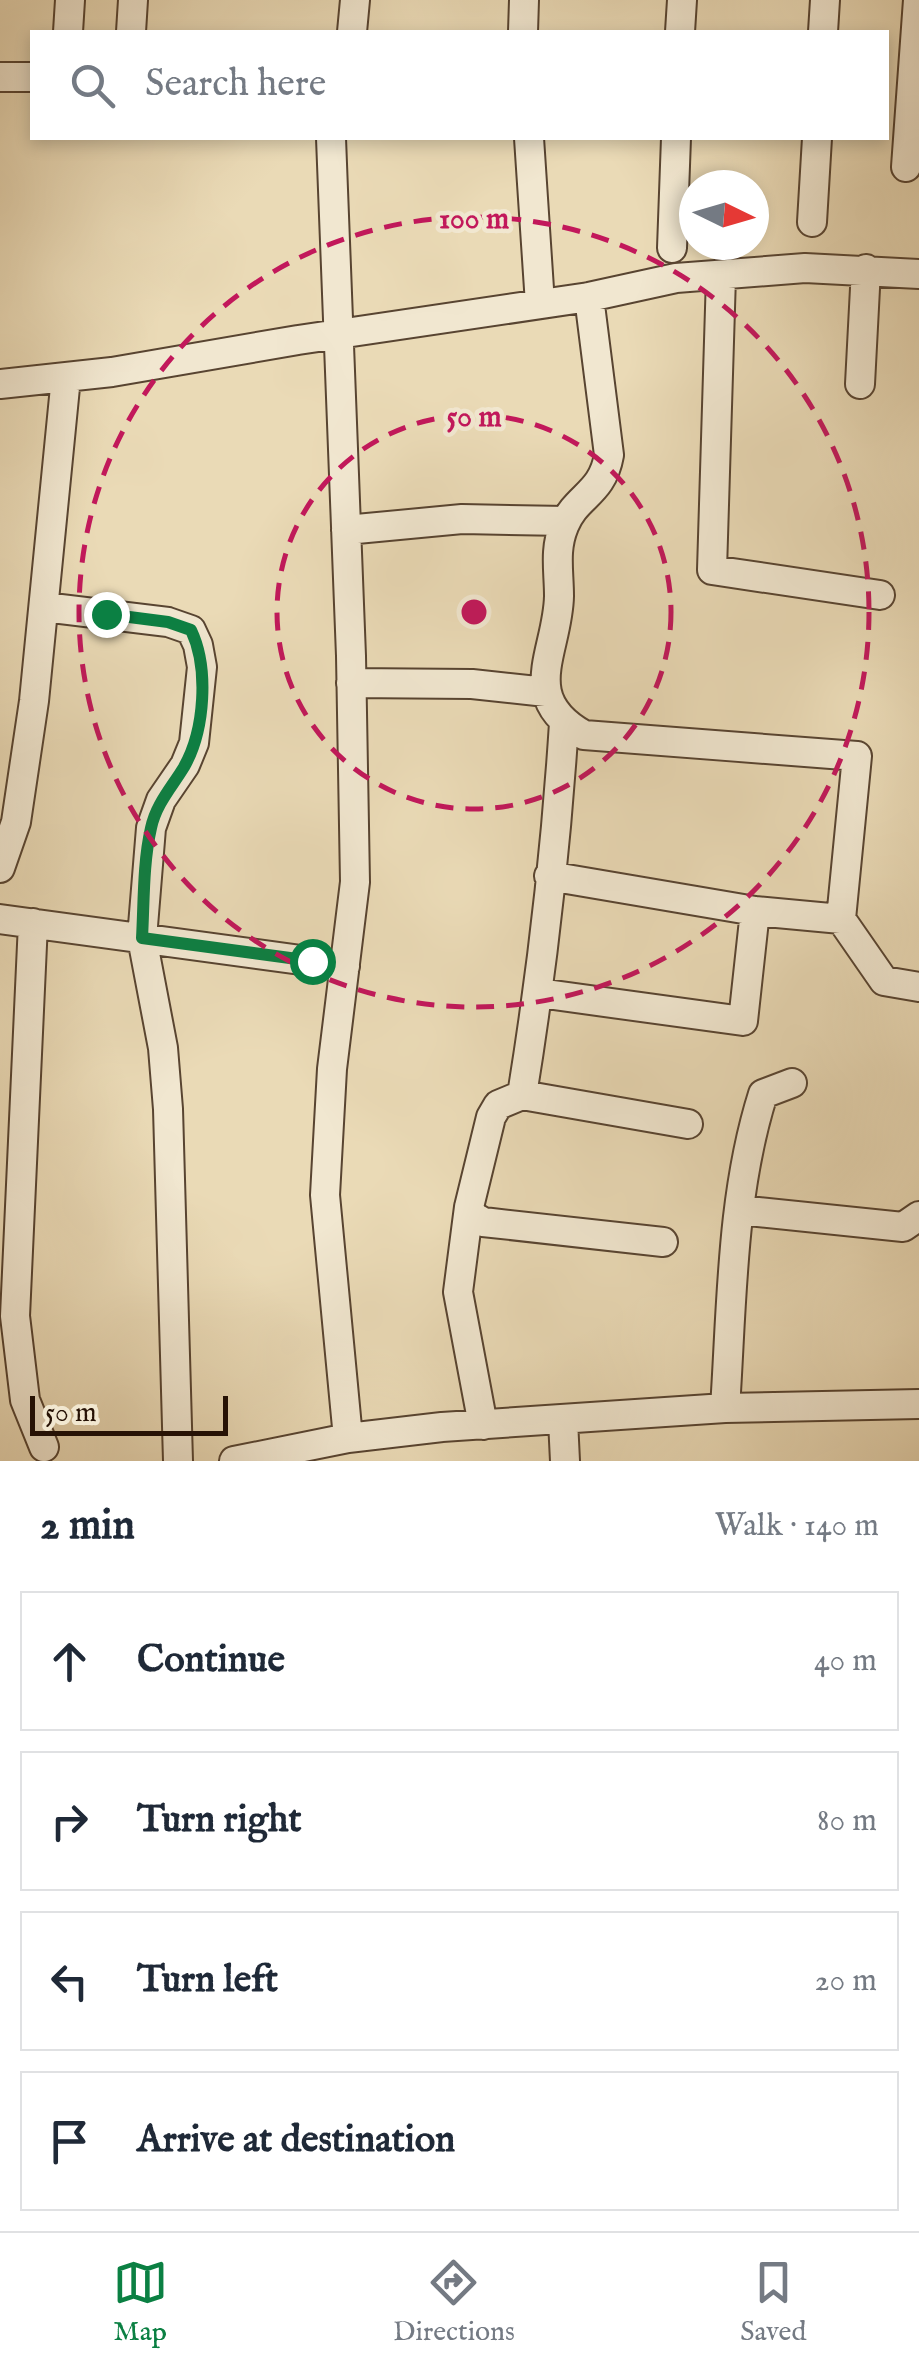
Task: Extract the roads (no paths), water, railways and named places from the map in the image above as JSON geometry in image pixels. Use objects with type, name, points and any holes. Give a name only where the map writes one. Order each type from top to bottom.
[{"type":"street","points":[[68,30],[70,0]]},
{"type":"street","points":[[131,30],[133,0]]},
{"type":"street","points":[[352,30],[355,0]]},
{"type":"street","points":[[522,30],[524,0]]},
{"type":"street","points":[[680,30],[682,0]]},
{"type":"street","points":[[823,30],[825,0]]},
{"type":"street","points":[[906,167],[918,0]]},
{"type":"street","points":[[0,77],[30,76]]},
{"type":"street","points":[[331,140],[355,882],[332,1069],[325,1195],[359,1445]]},
{"type":"street","points":[[529,140],[540,304]]},
{"type":"street","points":[[672,248],[676,140]]},
{"type":"street","points":[[812,222],[817,140]]},
{"type":"street","points":[[0,384],[589,297],[676,278],[806,268],[866,268],[919,274]]},
{"type":"street","points":[[860,384],[866,268]]},
{"type":"street","points":[[721,276],[712,570],[880,595]]},
{"type":"street","points":[[589,297],[609,455],[598,486],[566,521],[556,562],[558,606],[548,648],[546,692],[564,723],[584,735],[858,756],[841,919],[884,981],[919,987]]},
{"type":"street","points":[[0,868],[16,822],[44,607],[66,377]]},
{"type":"street","points":[[346,530],[462,520],[566,521]]},
{"type":"street","points":[[44,607],[168,622],[191,630],[202,667],[194,743],[185,765],[161,800],[151,828],[142,938],[164,1048],[178,1461]]},
{"type":"street","points":[[351,683],[472,684],[546,692]]},
{"type":"street","points":[[522,1095],[539,993],[564,723]]},
{"type":"street","points":[[550,876],[755,910],[841,919]]},
{"type":"street","points":[[539,993],[742,1021],[755,910]]},
{"type":"street","points":[[0,920],[345,966]]},
{"type":"street","points":[[33,923],[14,1316],[25,1400],[44,1447]]},
{"type":"street","points":[[726,1408],[747,1143],[762,1094],[792,1083]]},
{"type":"street","points":[[483,1425],[458,1292],[469,1206],[490,1117],[498,1105],[522,1095],[688,1124]]},
{"type":"street","points":[[469,1206],[473,1216],[483,1222],[663,1242]]},
{"type":"street","points":[[739,1210],[903,1228],[919,1216]]},
{"type":"street","points":[[234,1461],[483,1425],[726,1408],[919,1404]]},
{"type":"street","points":[[563,1420],[565,1461]]}]
